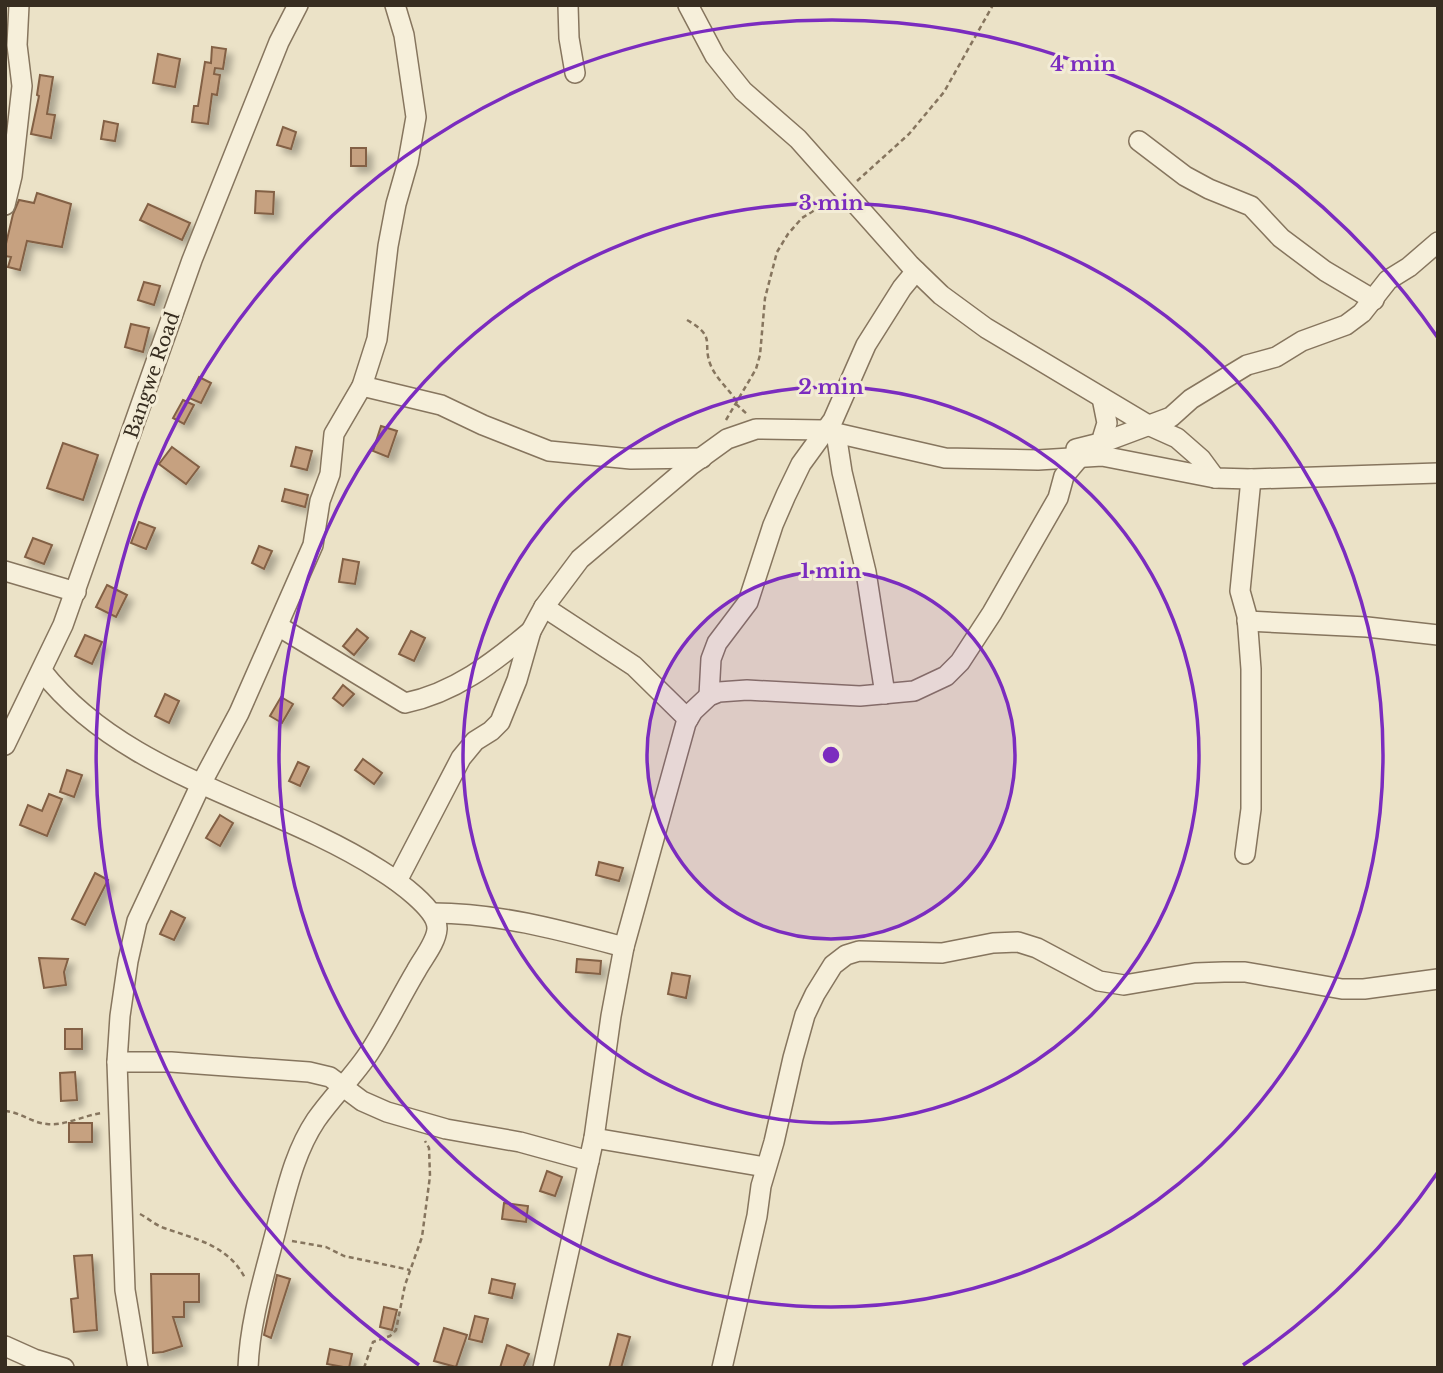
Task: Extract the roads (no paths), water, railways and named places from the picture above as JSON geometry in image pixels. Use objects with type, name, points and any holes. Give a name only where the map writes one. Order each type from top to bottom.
[{"type":"street","points":[[5,205],[12,176],[22,86],[17,45],[19,5]]},
{"type":"street","name":"Bangwe Road","points":[[5,745],[42,671],[76,592],[192,260],[279,42],[298,5]]},
{"type":"street","points":[[138,1368],[125,1290],[117,1062],[121,1005],[128,961],[138,921],[201,784],[239,713],[313,545],[320,501],[330,474],[334,434],[362,386],[377,339],[388,246],[415,130],[415,104],[404,35],[394,5]]},
{"type":"street","points":[[568,5],[569,38],[575,73]]},
{"type":"street","points":[[688,5],[715,56],[743,91],[798,139],[916,271],[941,295],[986,328],[1148,425],[1177,438],[1201,459],[1215,478]]},
{"type":"street","points":[[1139,141],[1185,176],[1251,206],[1281,238],[1325,271],[1374,300]]},
{"type":"street","points":[[1038,460],[1104,442],[1171,417],[1191,399],[1247,365],[1276,357],[1302,341],[1346,325],[1362,313],[1388,280],[1409,267],[1438,242]]},
{"type":"street","points":[[709,696],[711,659],[717,643],[748,602],[773,525],[801,464],[830,431],[866,345],[916,271]]},
{"type":"street","points":[[362,386],[441,405],[550,451],[631,459],[702,458]]},
{"type":"street","points":[[1102,398],[1107,423],[1104,442]]},
{"type":"street","points":[[397,881],[461,758],[475,741],[491,732],[500,722],[517,680],[531,631],[544,607],[580,559],[636,509],[722,443],[756,429],[830,431],[945,458],[1113,458],[1215,478],[1438,473]]},
{"type":"street","points":[[830,431],[866,572],[885,694]]},
{"type":"street","points":[[543,1368],[594,1138],[611,1016],[624,947],[657,821],[692,711],[709,696],[735,690],[860,696],[914,691],[946,676],[960,662],[992,614],[1058,498],[1064,476],[1080,457]]},
{"type":"street","points":[[1038,460],[1056,483],[1058,498]]},
{"type":"street","points":[[1245,854],[1251,809],[1251,669],[1247,621],[1240,591],[1251,479]]},
{"type":"street","points":[[5,571],[76,592]]},
{"type":"street","points":[[544,607],[634,666],[688,719]]},
{"type":"street","points":[[1247,621],[1367,627],[1438,635]]},
{"type":"street","points":[[278,626],[405,703],[420,700],[492,664],[531,631]]},
{"type":"street","points":[[42,671],[58,693],[91,722],[112,736],[201,784],[350,850],[397,881],[433,913],[437,922],[437,932],[429,950],[368,1055],[316,1121],[301,1149],[288,1183],[265,1266],[249,1342],[248,1368]]},
{"type":"street","points":[[433,913],[469,913],[514,919],[624,947]]},
{"type":"street","points":[[722,1368],[757,1216],[765,1167],[774,1142],[805,1015],[825,976],[846,954],[859,951],[942,953],[1009,942],[1037,948],[1099,981],[1124,985],[1195,973],[1224,972],[1245,972],[1342,989],[1364,989],[1438,979]]},
{"type":"street","points":[[117,1062],[171,1062],[309,1072],[330,1077],[362,1101],[387,1112],[446,1129],[520,1142],[589,1161]]},
{"type":"street","points":[[594,1138],[765,1167]]},
{"type":"street","points":[[5,1346],[64,1368]]}]
